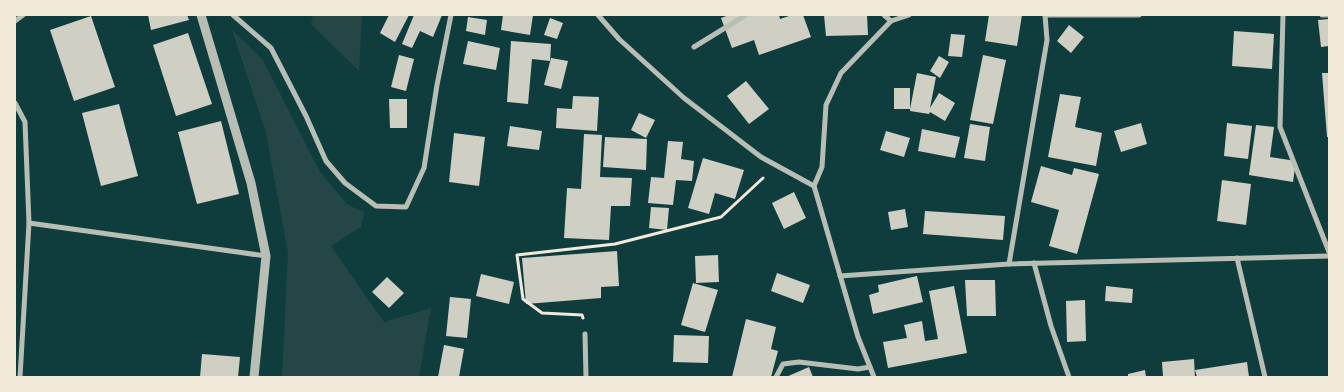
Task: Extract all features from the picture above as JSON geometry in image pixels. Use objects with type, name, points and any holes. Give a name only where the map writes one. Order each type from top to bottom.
[{"type":"street","points":[[15,21],[22,15]]},
{"type":"street","points":[[201,15],[251,183],[266,256],[254,377]]},
{"type":"street","points":[[233,15],[271,48],[306,116],[326,161],[345,183],[376,206],[406,206],[424,168],[437,85],[451,15]]},
{"type":"street","points":[[598,15],[619,39],[684,98],[760,157],[814,186]]},
{"type":"street","points":[[694,47],[746,15]]},
{"type":"street","points":[[884,15],[891,21]]},
{"type":"street","points":[[874,377],[858,337],[814,186],[822,167],[826,105],[841,73],[891,21],[909,15]]},
{"type":"street","points":[[1009,264],[1047,40],[1045,15],[1139,15]]},
{"type":"street","points":[[1284,15],[1280,127],[1329,252]]},
{"type":"street","points":[[1322,15],[1329,15]]},
{"type":"street","points":[[15,103],[25,122],[29,223],[20,377]]},
{"type":"street","points":[[29,223],[266,256]]},
{"type":"street","points":[[840,276],[1009,264],[1329,256]]},
{"type":"street","points":[[1237,258],[1264,377]]},
{"type":"street","points":[[1034,263],[1069,377]]},
{"type":"street","points":[[585,334],[586,377]]},
{"type":"street","points":[[776,377],[784,364],[799,362],[858,369],[870,367]]},
{"type":"path","points":[[585,334],[582,314],[542,313],[523,299],[517,255],[616,244],[721,217],[776,166]]},
{"type":"shaded area","points":[[313,15],[362,15],[359,71],[311,24]]},
{"type":"shaded area","points":[[232,30],[263,60],[320,172],[348,205],[364,212],[361,227],[331,246],[384,322],[431,308],[419,377],[282,377],[288,253],[266,133]]},
{"type":"building","points":[[148,15],[187,15],[189,20],[151,30]]},
{"type":"building","points":[[389,15],[409,15],[395,42],[380,33]]},
{"type":"building","points":[[414,15],[442,15],[433,37],[420,31],[412,48],[402,44]]},
{"type":"building","points":[[503,15],[533,15],[530,35],[501,30]]},
{"type":"building","points":[[729,15],[779,15],[780,19],[792,15],[803,15],[811,37],[759,55],[754,40],[732,48],[721,18]]},
{"type":"building","points":[[824,15],[867,15],[868,35],[826,36]]},
{"type":"building","points":[[989,15],[1022,15],[1017,46],[985,41]]},
{"type":"building","points":[[91,16],[115,87],[74,101],[50,30]]},
{"type":"building","points":[[468,17],[487,20],[485,35],[466,31]]},
{"type":"building","points":[[550,18],[563,23],[557,39],[544,35]]},
{"type":"building","points":[[1329,19],[1329,46],[1321,47],[1318,20]]},
{"type":"building","points":[[1069,25],[1084,37],[1071,53],[1057,41]]},
{"type":"building","points":[[1234,31],[1274,34],[1272,69],[1232,66]]},
{"type":"building","points":[[188,33],[212,104],[176,116],[153,45]]},
{"type":"building","points":[[951,34],[965,35],[962,57],[948,56]]},
{"type":"building","points":[[468,41],[500,48],[496,70],[463,64]]},
{"type":"building","points":[[511,41],[551,44],[550,61],[532,59],[528,104],[507,102]]},
{"type":"building","points":[[399,55],[414,59],[406,91],[391,87]]},
{"type":"building","points":[[983,55],[1006,60],[993,124],[970,120]]},
{"type":"building","points":[[939,56],[949,62],[940,78],[930,71]]},
{"type":"building","points":[[551,58],[568,61],[561,89],[544,85]]},
{"type":"building","points":[[917,73],[936,77],[930,108],[939,93],[955,103],[945,121],[930,112],[929,114],[910,111]]},
{"type":"building","points":[[1322,73],[1329,73],[1329,137],[1327,137]]},
{"type":"building","points":[[746,81],[769,109],[749,124],[727,96]]},
{"type":"building","points":[[894,88],[910,88],[910,109],[894,109]]},
{"type":"building","points":[[1060,94],[1081,97],[1075,127],[1102,133],[1096,166],[1048,157]]},
{"type":"building","points":[[573,96],[599,97],[597,131],[556,128],[557,108],[572,109]]},
{"type":"building","points":[[389,99],[407,99],[407,128],[390,128]]},
{"type":"building","points":[[119,104],[138,176],[101,186],[82,113]]},
{"type":"building","points":[[639,113],[655,120],[646,138],[631,130]]},
{"type":"building","points":[[221,121],[239,194],[197,204],[178,132]]},
{"type":"building","points":[[1141,123],[1147,144],[1121,152],[1114,131]]},
{"type":"building","points":[[1227,123],[1252,126],[1248,159],[1224,156]]},
{"type":"building","points":[[970,124],[990,127],[985,161],[964,158]]},
{"type":"building","points":[[1256,125],[1274,127],[1270,157],[1296,161],[1293,182],[1249,175]]},
{"type":"building","points":[[510,126],[542,131],[539,150],[507,146]]},
{"type":"building","points":[[922,129],[960,137],[955,158],[918,151]]},
{"type":"building","points":[[886,131],[910,138],[904,157],[880,150]]},
{"type":"building","points":[[454,133],[485,137],[479,186],[449,182]]},
{"type":"building","points":[[584,134],[602,135],[600,177],[632,178],[630,206],[611,206],[609,240],[564,238],[567,188],[581,189]]},
{"type":"building","points":[[605,137],[647,139],[646,170],[603,167]]},
{"type":"building","points":[[668,141],[683,142],[681,159],[694,161],[692,181],[676,180],[673,205],[648,203],[651,177],[664,178]]},
{"type":"building","points":[[703,158],[744,170],[735,199],[715,193],[709,214],[688,208]]},
{"type":"building","points":[[1041,166],[1072,175],[1074,168],[1099,174],[1077,254],[1049,246],[1059,210],[1031,202]]},
{"type":"building","points":[[1222,180],[1251,184],[1246,225],[1217,221]]},
{"type":"building","points":[[794,192],[806,218],[784,229],[772,203]]},
{"type":"building","points":[[651,207],[669,208],[667,230],[649,228]]},
{"type":"building","points":[[905,209],[908,227],[891,230],[888,212]]},
{"type":"building","points":[[925,211],[1005,216],[1003,240],[923,234]]},
{"type":"building","points":[[617,251],[619,286],[601,287],[601,298],[526,304],[522,258]]},
{"type":"building","points":[[718,255],[719,282],[696,283],[695,256]]},
{"type":"building","points":[[777,273],[810,285],[803,303],[771,291]]},
{"type":"building","points":[[481,274],[514,282],[509,304],[476,296]]},
{"type":"building","points":[[917,276],[923,302],[873,314],[869,295],[879,292],[878,285]]},
{"type":"building","points":[[387,277],[404,293],[389,308],[372,292]]},
{"type":"building","points":[[965,280],[995,280],[996,316],[967,316]]},
{"type":"building","points":[[693,283],[718,290],[705,332],[681,325]]},
{"type":"building","points":[[954,286],[967,353],[888,368],[883,342],[907,338],[904,325],[922,321],[925,341],[938,339],[929,291]]},
{"type":"building","points":[[1106,286],[1133,289],[1132,303],[1105,301]]},
{"type":"building","points":[[450,297],[471,299],[467,338],[446,336]]},
{"type":"building","points":[[1085,300],[1086,341],[1067,342],[1066,301]]},
{"type":"building","points":[[746,319],[776,327],[771,349],[778,351],[771,377],[732,377]]},
{"type":"building","points":[[674,335],[709,336],[708,363],[673,362]]},
{"type":"building","points":[[444,345],[464,349],[459,377],[438,377]]},
{"type":"building","points":[[202,354],[240,357],[238,377],[200,377]]},
{"type":"building","points":[[1194,359],[1195,377],[1163,377],[1162,362]]},
{"type":"building","points":[[1247,362],[1249,377],[1197,377],[1195,370]]},
{"type":"building","points":[[809,367],[813,377],[786,377]]},
{"type":"building","points":[[1145,370],[1146,377],[1128,377],[1128,374]]}]
